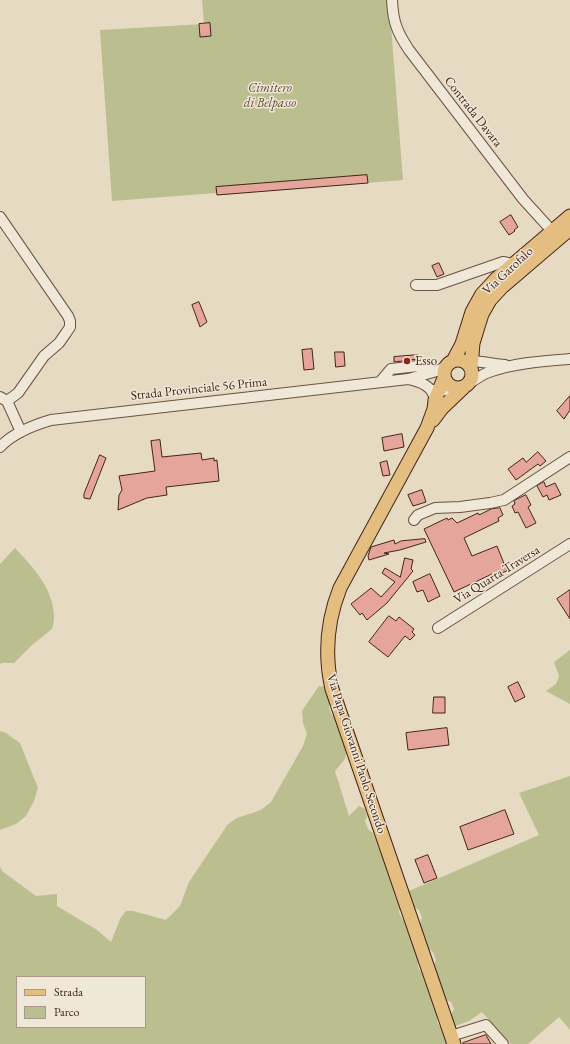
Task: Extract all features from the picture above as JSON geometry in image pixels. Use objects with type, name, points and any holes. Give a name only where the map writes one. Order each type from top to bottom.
[{"type":"main road","name":"Via Garofalo","points":[[450,375],[472,312],[482,294],[513,264],[570,216]]},
{"type":"main road","name":"Via Garofalo","points":[[450,375],[472,343],[482,314],[495,294],[570,229]]},
{"type":"main road","points":[[450,375],[447,383],[451,387],[462,387]]},
{"type":"main road","points":[[427,428],[442,408],[472,376],[450,375]]},
{"type":"main road","points":[[427,428],[450,375]]},
{"type":"main road","name":"Via Papa Giovanni Paolo Secondo","points":[[427,428],[340,588],[333,606],[329,624],[327,657],[328,673],[332,689],[452,1040]]},
{"type":"street","name":"Contrada Davara","points":[[392,0],[398,34],[409,50],[523,199],[552,231]]},
{"type":"street","points":[[0,217],[68,316],[70,322],[70,327],[60,343],[44,356],[18,394],[4,399],[21,432]]},
{"type":"street","points":[[416,285],[437,284],[503,262],[513,264]]},
{"type":"street","points":[[472,343],[481,359],[488,364]]},
{"type":"street","points":[[462,387],[490,372],[513,366],[570,359]]},
{"type":"street","points":[[408,379],[418,382],[488,364],[513,366]]},
{"type":"street","points":[[380,382],[391,369],[427,365],[432,372]]},
{"type":"street","name":"Strada Provinciale 56 Prima","points":[[0,447],[21,432],[36,424],[68,418],[408,379],[432,372],[450,375]]},
{"type":"street","points":[[414,520],[418,515],[435,508],[475,505],[504,500],[570,457]]},
{"type":"street","name":"Via Quarta Traversa","points":[[438,628],[570,544]]},
{"type":"street","points":[[452,1040],[486,1025],[503,1044]]},
{"type":"green space","name":"Cimitero di Belpasso","points":[[202,0],[389,0],[403,180],[217,195],[216,193],[112,201],[100,30],[204,24]]},
{"type":"green space","points":[[15,548],[35,570],[46,588],[53,607],[54,620],[52,629],[31,646],[14,663],[0,664],[0,564]]},
{"type":"green space","points":[[570,650],[570,704],[546,691],[556,684],[559,676],[554,662]]},
{"type":"green space","points":[[319,686],[325,687],[329,698],[329,707],[332,715],[335,717],[346,753],[345,759],[335,771],[349,816],[359,806],[365,809],[367,817],[365,821],[368,829],[373,833],[401,906],[399,912],[402,919],[406,922],[419,959],[418,968],[424,974],[438,1015],[437,1021],[445,1034],[448,1044],[0,1044],[0,866],[2,871],[36,896],[57,894],[57,906],[97,930],[111,942],[120,919],[126,911],[133,911],[166,920],[180,906],[189,882],[228,824],[237,818],[261,810],[271,802],[303,746],[307,734],[303,723],[302,711]]},
{"type":"green space","points":[[0,731],[6,733],[20,743],[38,788],[34,801],[26,816],[16,824],[0,830]]},
{"type":"green space","points":[[570,776],[570,1030],[559,1017],[528,1044],[511,1044],[482,1012],[469,1021],[455,1026],[451,1014],[454,1009],[451,1002],[446,1000],[434,965],[436,960],[433,952],[429,949],[420,923],[422,918],[419,910],[414,907],[409,891],[539,835],[519,793]]},
{"type":"building","points":[[210,23],[211,36],[200,37],[199,24]]},
{"type":"building","points":[[367,175],[368,183],[217,195],[216,187]]},
{"type":"building","points":[[511,215],[518,227],[509,235],[500,222]]},
{"type":"building","points":[[439,263],[444,274],[437,277],[432,266]]},
{"type":"building","points":[[199,302],[207,322],[200,327],[192,305]]},
{"type":"building","points":[[312,349],[314,369],[304,370],[302,350]]},
{"type":"building","points":[[335,352],[344,352],[345,366],[336,367]]},
{"type":"building","points":[[418,355],[418,359],[394,362],[394,357]]},
{"type":"building","points":[[570,396],[570,410],[564,419],[557,411]]},
{"type":"building","points":[[402,434],[404,447],[384,451],[382,438]]},
{"type":"building","points":[[160,440],[162,457],[201,453],[202,460],[214,458],[214,461],[217,460],[219,481],[166,487],[167,495],[147,498],[118,510],[119,495],[122,490],[119,476],[155,471],[151,441]]},
{"type":"building","points":[[538,452],[546,461],[540,466],[538,464],[516,480],[508,469],[523,458],[526,462]]},
{"type":"building","points":[[100,455],[106,458],[90,499],[84,498],[84,494]]},
{"type":"building","points":[[387,461],[390,475],[383,476],[380,463]]},
{"type":"building","points":[[544,482],[546,487],[555,483],[561,495],[549,500],[547,495],[543,497],[537,486]]},
{"type":"building","points":[[422,490],[426,502],[413,506],[408,495]]},
{"type":"building","points":[[526,495],[531,505],[528,507],[536,523],[526,528],[518,512],[515,513],[512,506],[515,504],[514,501]]},
{"type":"building","points":[[500,508],[503,515],[498,518],[499,521],[464,538],[472,556],[497,546],[507,571],[493,576],[492,574],[454,592],[424,529],[447,518],[448,520],[452,518],[457,523],[478,513],[479,515],[491,509]]},
{"type":"building","points":[[425,539],[426,542],[384,553],[389,554],[369,560],[368,556],[371,547],[394,540],[395,544],[401,541]]},
{"type":"building","points":[[405,558],[413,560],[411,569],[413,571],[387,603],[367,620],[362,613],[360,615],[351,604],[371,588],[381,597],[395,582],[382,573],[385,568],[400,577]]},
{"type":"building","points":[[430,574],[440,596],[428,602],[423,590],[417,592],[413,582]]},
{"type":"building","points":[[570,590],[570,619],[557,599]]},
{"type":"building","points":[[389,616],[396,621],[399,617],[414,629],[412,632],[415,635],[410,640],[405,636],[388,657],[369,642]]},
{"type":"building","points":[[518,682],[525,697],[515,702],[508,687]]},
{"type":"building","points":[[434,697],[445,697],[445,713],[433,713]]},
{"type":"building","points":[[447,728],[449,745],[408,750],[406,733]]},
{"type":"building","points":[[505,810],[514,834],[468,850],[460,827]]},
{"type":"building","points":[[428,855],[437,878],[424,883],[415,860]]},
{"type":"building","points":[[486,1035],[491,1044],[463,1044],[463,1043]]},
{"type":"place","name":"Esso","points":[[407,361]]}]
